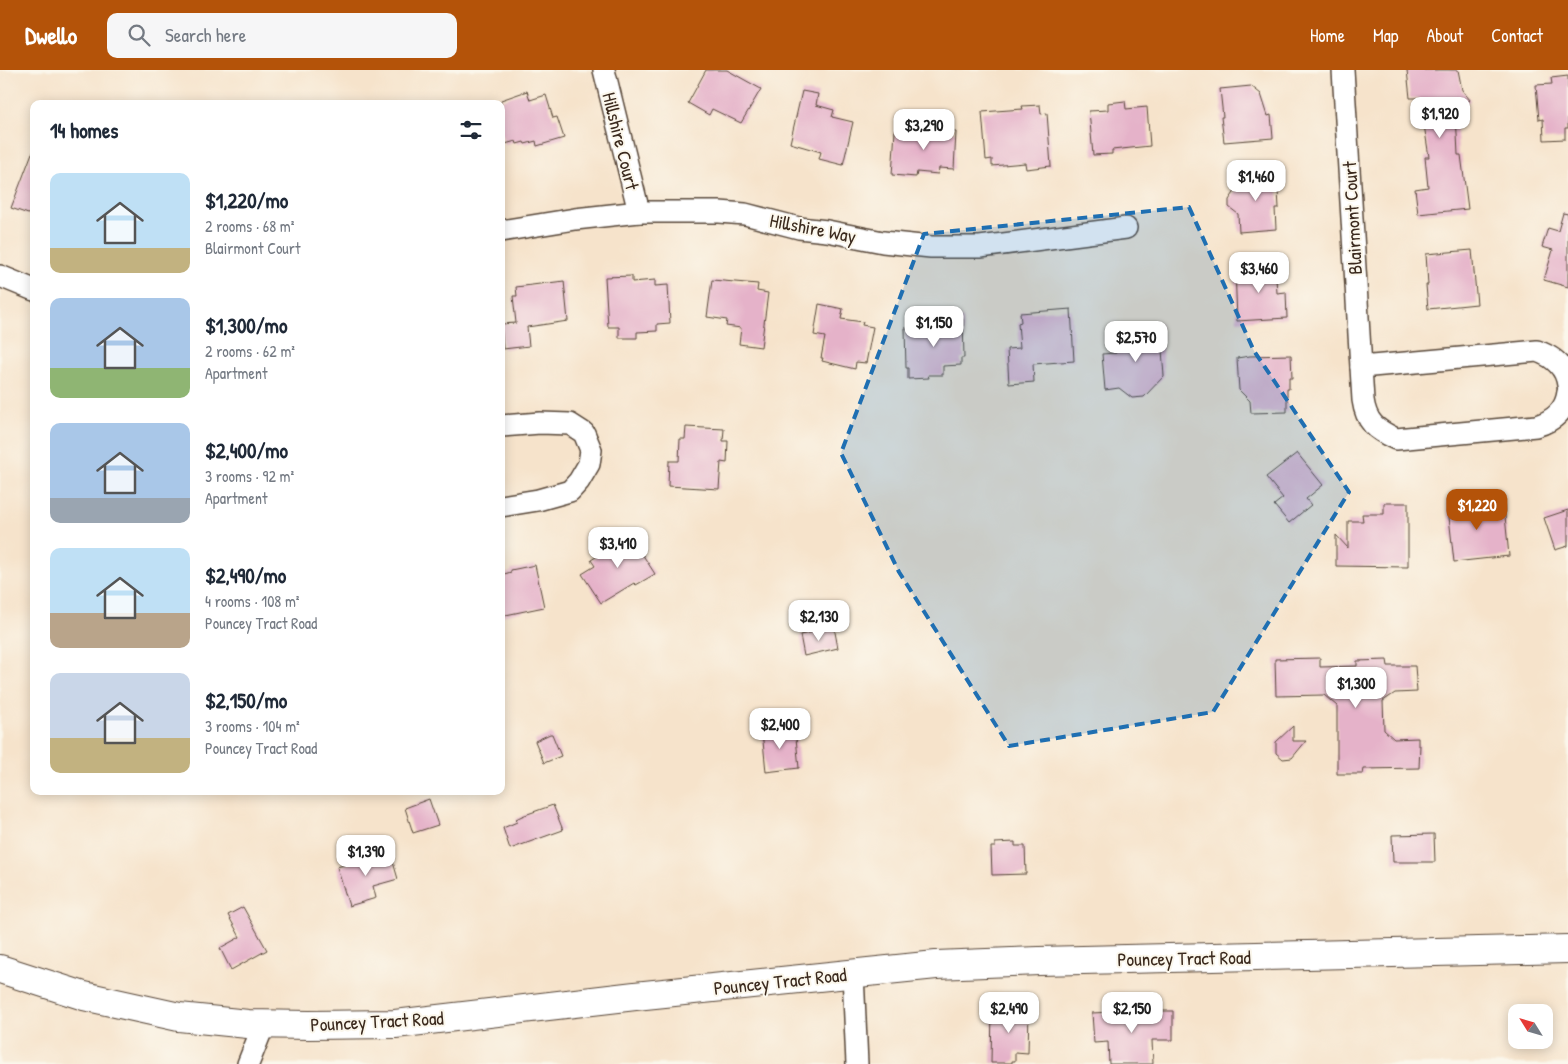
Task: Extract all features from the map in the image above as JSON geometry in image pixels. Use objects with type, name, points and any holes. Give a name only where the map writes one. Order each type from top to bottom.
[{"type":"main road","name":"Pouncey Tract Road","points":[[0,968],[84,996],[170,1015],[264,1024],[395,1024],[635,996],[936,965],[1568,949]]},
{"type":"street","name":"Hillshire Court","points":[[604,70],[639,212]]},
{"type":"street","name":"Blairmont Court","points":[[1343,70],[1361,367],[1365,410],[1369,420],[1376,428],[1396,439],[1536,426],[1546,423],[1555,417],[1567,400],[1568,392]]},
{"type":"street","name":"Hillshire Way","points":[[505,230],[575,219],[639,212],[719,212],[745,214],[799,228],[827,231],[883,242],[931,247],[980,247],[1126,228]]},
{"type":"street","points":[[0,276],[30,288]]},
{"type":"street","points":[[1361,367],[1537,351],[1547,354],[1556,360],[1563,369],[1568,385]]},
{"type":"street","points":[[505,426],[540,423],[570,424],[584,433],[591,450],[590,464],[570,491],[538,500],[505,505]]},
{"type":"street","points":[[853,973],[857,1064]]},
{"type":"street","points":[[248,1064],[264,1024]]},
{"type":"highlighted area","points":[[1189,207],[1254,351],[1349,492],[1213,712],[1009,746],[899,572],[841,453],[924,234]]},
{"type":"building","points":[[706,70],[727,70],[761,89],[741,123],[712,109],[709,115],[688,103]]},
{"type":"building","points":[[1407,70],[1458,70],[1462,90],[1470,100],[1456,113],[1458,155],[1461,155],[1468,209],[1418,214],[1415,189],[1428,187],[1425,157],[1429,157],[1423,118],[1418,119],[1418,98],[1410,98]]},
{"type":"building","points":[[1568,76],[1568,128],[1565,128],[1565,139],[1544,140],[1543,119],[1539,120],[1536,85],[1552,84],[1551,78]]},
{"type":"building","points":[[1251,86],[1261,94],[1268,116],[1271,115],[1273,138],[1224,142],[1220,89]]},
{"type":"building","points":[[527,91],[530,100],[546,95],[553,118],[557,117],[564,138],[537,146],[536,141],[517,144],[516,141],[505,144],[505,100],[501,100]]},
{"type":"building","points":[[802,91],[818,94],[816,105],[834,110],[832,117],[853,122],[843,165],[819,159],[821,152],[790,143]]},
{"type":"building","points":[[1125,101],[1126,109],[1147,107],[1150,146],[1112,150],[1112,154],[1093,155],[1089,111],[1108,110],[1108,103]]},
{"type":"building","points":[[1040,105],[1041,114],[1047,113],[1051,166],[1026,169],[1025,163],[992,166],[992,159],[986,160],[982,112],[1023,109],[1022,106]]},
{"type":"building","points":[[926,120],[944,121],[943,131],[956,132],[954,169],[939,168],[938,174],[917,172],[916,177],[892,175],[895,131],[925,133]]},
{"type":"building","points":[[30,158],[30,215],[11,208]]},
{"type":"building","points":[[1277,173],[1279,208],[1275,208],[1276,229],[1239,232],[1238,214],[1229,207],[1229,200],[1236,190],[1235,177]]},
{"type":"building","points":[[1563,213],[1568,214],[1568,287],[1544,280],[1553,250],[1542,247],[1548,228],[1558,231]]},
{"type":"building","points":[[1472,250],[1477,304],[1428,309],[1426,254]]},
{"type":"building","points":[[1275,264],[1277,293],[1286,292],[1287,318],[1237,321],[1235,267]]},
{"type":"building","points":[[632,276],[632,282],[655,280],[655,286],[668,285],[670,323],[657,324],[657,331],[637,332],[637,338],[619,338],[619,327],[608,327],[605,277]]},
{"type":"building","points":[[712,280],[758,284],[757,291],[768,293],[761,347],[739,344],[741,328],[726,326],[727,320],[707,317]]},
{"type":"building","points":[[564,281],[568,321],[527,327],[529,346],[505,349],[505,324],[516,323],[513,296],[517,296],[516,287]]},
{"type":"building","points":[[819,304],[843,309],[841,319],[863,322],[862,325],[873,327],[866,363],[856,362],[855,369],[822,361],[825,337],[814,335]]},
{"type":"building","points":[[1071,309],[1074,361],[1033,364],[1034,382],[1009,384],[1007,349],[1020,348],[1018,323],[1021,322],[1020,313]]},
{"type":"building","points":[[961,317],[963,319],[964,358],[961,358],[961,365],[943,366],[943,375],[928,375],[929,378],[908,379],[905,328],[936,327],[935,318]]},
{"type":"building","points":[[1160,324],[1164,376],[1144,397],[1132,398],[1119,388],[1105,390],[1102,354],[1116,353],[1116,347],[1123,346],[1122,336],[1135,335],[1135,326]]},
{"type":"building","points":[[1291,355],[1292,378],[1289,378],[1289,389],[1287,389],[1287,412],[1251,413],[1250,401],[1239,390],[1237,358]]},
{"type":"building","points":[[686,427],[724,429],[723,441],[728,441],[727,463],[721,462],[719,489],[668,486],[669,461],[679,461],[680,439],[685,439]]},
{"type":"building","points":[[1297,453],[1323,485],[1306,499],[1311,505],[1289,523],[1274,505],[1283,498],[1266,477]]},
{"type":"building","points":[[1470,497],[1471,504],[1484,503],[1484,508],[1504,506],[1509,556],[1454,562],[1447,499]]},
{"type":"building","points":[[1384,503],[1408,503],[1408,567],[1336,566],[1336,535],[1348,548],[1348,521],[1363,521],[1362,514],[1384,514]]},
{"type":"building","points":[[1568,510],[1568,546],[1555,550],[1544,518]]},
{"type":"building","points":[[628,532],[655,574],[636,585],[634,583],[601,603],[582,574],[595,566],[591,560],[611,548],[609,545]]},
{"type":"building","points":[[535,565],[544,607],[505,615],[505,574],[511,572],[511,570]]},
{"type":"building","points":[[834,627],[838,648],[804,656],[800,635]]},
{"type":"building","points":[[1320,658],[1320,667],[1357,666],[1357,661],[1387,660],[1388,666],[1415,666],[1417,692],[1395,693],[1383,701],[1384,730],[1394,739],[1418,738],[1418,745],[1420,745],[1419,768],[1364,769],[1363,774],[1337,774],[1337,706],[1324,695],[1276,696],[1275,659]]},
{"type":"building","points":[[1293,726],[1293,741],[1306,741],[1292,758],[1283,759],[1276,753],[1276,742]]},
{"type":"building","points":[[795,728],[799,768],[766,772],[762,731]]},
{"type":"building","points":[[552,734],[561,756],[544,763],[535,741]]},
{"type":"building","points":[[429,799],[438,825],[413,833],[405,808]]},
{"type":"building","points":[[553,805],[563,830],[510,849],[503,828],[517,822],[516,819],[522,816]]},
{"type":"building","points":[[1434,834],[1435,862],[1393,862],[1392,835]]},
{"type":"building","points":[[1015,842],[1015,846],[1025,846],[1026,874],[992,875],[991,847],[995,847],[995,843]]},
{"type":"building","points":[[390,852],[398,879],[373,886],[376,898],[349,906],[337,867]]},
{"type":"building","points":[[243,907],[267,950],[231,970],[220,948],[240,937],[228,915]]},
{"type":"building","points":[[992,1008],[1029,1009],[1028,1053],[1015,1052],[1015,1061],[1012,1061],[1012,1063],[991,1063]]},
{"type":"building","points":[[1173,1011],[1173,1040],[1152,1040],[1153,1064],[1109,1064],[1108,1042],[1094,1043],[1092,1013]]}]
